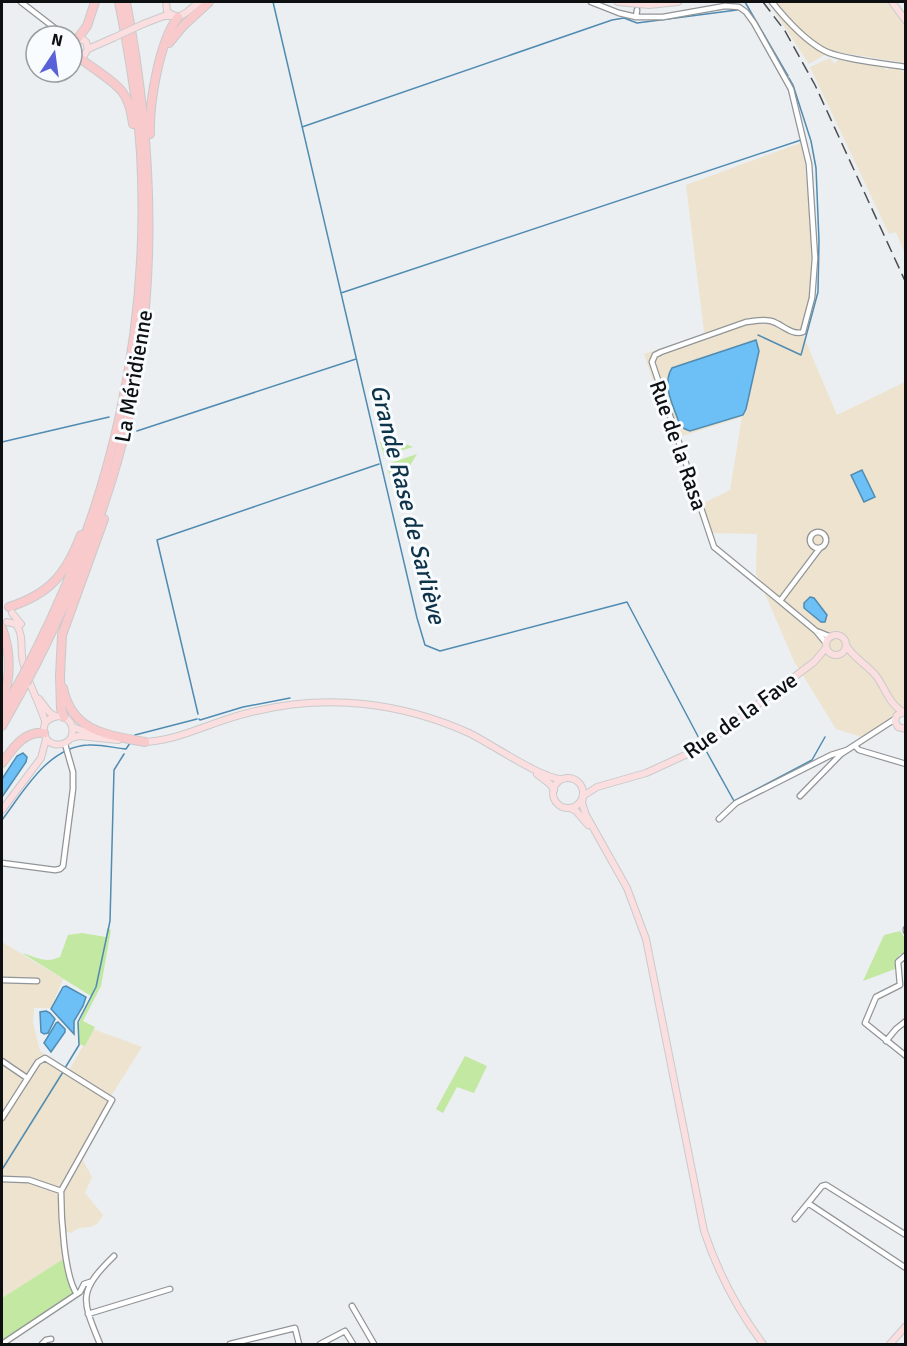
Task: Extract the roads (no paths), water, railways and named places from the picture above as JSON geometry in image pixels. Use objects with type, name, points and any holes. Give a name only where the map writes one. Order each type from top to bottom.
[{"type":"highway","points":[[84,32],[95,2]]},
{"type":"highway","name":"La Méridienne","points":[[113,463],[132,353],[142,258],[141,152],[119,2]]},
{"type":"highway","name":"La Méridienne","points":[[2,726],[34,661],[84,542],[113,463],[134,384],[145,307],[148,172],[143,110],[126,2]]},
{"type":"highway","points":[[158,69],[172,39],[209,2]]},
{"type":"highway","points":[[148,172],[150,111],[158,69],[176,16]]},
{"type":"highway","points":[[84,62],[117,85],[127,99],[132,114],[142,206]]},
{"type":"highway","points":[[8,608],[27,601],[46,590],[68,564],[113,463]]},
{"type":"highway","points":[[64,717],[60,702],[60,648],[66,621],[101,529],[114,481],[113,463]]},
{"type":"highway","points":[[2,702],[9,674],[3,624]]},
{"type":"highway","points":[[60,648],[65,696],[75,716],[95,731],[145,742]]},
{"type":"highway","name":"La Méridienne","points":[[2,713],[23,681]]},
{"type":"highway","points":[[2,763],[19,742],[29,735],[36,732],[45,736]]},
{"type":"main road","points":[[84,41],[105,41],[164,16],[185,14],[189,5],[200,2]]},
{"type":"main road","points":[[618,2],[649,5],[678,2]]},
{"type":"main road","points":[[894,2],[906,16]]},
{"type":"main road","points":[[894,2],[906,21]]},
{"type":"main road","points":[[143,24],[166,4],[176,16]]},
{"type":"main road","points":[[3,624],[11,618],[8,608]]},
{"type":"main road","points":[[8,608],[24,630],[25,660],[36,693],[49,712],[55,716],[64,717],[73,727],[66,749],[55,745],[45,736]]},
{"type":"main road","points":[[3,624],[14,623],[18,626],[23,662],[34,697],[46,722],[40,758]]},
{"type":"main road","points":[[860,661],[847,654],[831,654],[826,646],[831,637],[840,637],[876,676],[899,710],[905,712]]},
{"type":"main road","points":[[841,654],[846,645]]},
{"type":"main road","name":"Rue de la Fave","points":[[814,662],[826,646]]},
{"type":"main road","name":"Rue de la Fave","points":[[583,797],[597,787],[669,764],[707,742],[814,662],[831,654]]},
{"type":"main road","points":[[888,695],[898,727],[906,729]]},
{"type":"main road","points":[[71,738],[79,736],[145,742],[173,738],[259,710],[299,704],[341,702],[385,707],[427,717],[468,733],[549,777],[572,779],[580,784],[586,815],[623,881],[646,939],[704,1231],[714,1260],[730,1293],[763,1344]]},
{"type":"main road","points":[[895,718],[905,712]]},
{"type":"main road","points":[[46,722],[55,716]]},
{"type":"main road","points":[[73,727],[102,738]]},
{"type":"main road","points":[[2,810],[40,758],[55,745]]},
{"type":"main road","points":[[517,759],[550,784],[557,803],[576,811],[598,838]]},
{"type":"main road","name":"Rue de la Fave","points":[[580,784],[597,785],[630,778]]},
{"type":"main road","points":[[554,790],[563,779]]},
{"type":"main road","points":[[570,808],[578,804],[583,797]]},
{"type":"main road","points":[[890,1344],[906,1326]]},
{"type":"street","points":[[21,2],[48,24]]},
{"type":"street","points":[[591,2],[636,17],[637,10]]},
{"type":"street","points":[[772,2],[791,23],[822,50],[906,67]]},
{"type":"street","name":"Rue de la Rasa","points":[[636,17],[663,17],[725,6],[739,7],[754,23],[791,89],[809,164],[815,258],[812,298],[805,328],[799,333],[770,321],[746,322],[655,355],[653,358],[653,369],[714,547],[780,601]]},
{"type":"street","points":[[808,563],[812,536],[816,532],[821,532],[827,542],[780,601],[816,631],[826,646]]},
{"type":"street","points":[[812,545],[820,548]]},
{"type":"street","points":[[816,631],[831,637]]},
{"type":"street","points":[[719,819],[736,803],[831,755],[857,748],[895,718]]},
{"type":"street","points":[[881,729],[898,727]]},
{"type":"street","points":[[857,748],[906,764]]},
{"type":"street","points":[[2,863],[55,870],[63,866],[73,789],[73,772],[66,749]]},
{"type":"street","points":[[800,796],[847,750]]},
{"type":"street","points":[[900,985],[898,962],[906,956]]},
{"type":"street","points":[[2,980],[38,981]]},
{"type":"street","points":[[900,985],[906,989]]},
{"type":"street","points":[[900,985],[876,997],[865,1020],[866,1026],[906,1056]]},
{"type":"street","points":[[886,1041],[906,1021]]},
{"type":"street","points":[[2,1118],[41,1059],[48,1059],[112,1100],[61,1191],[68,1270],[76,1294]]},
{"type":"street","points":[[2,1061],[27,1078]]},
{"type":"street","points":[[2,1179],[29,1180],[61,1191]]},
{"type":"street","points":[[795,1219],[822,1186],[828,1186],[906,1234]]},
{"type":"street","points":[[808,1203],[906,1268]]},
{"type":"street","points":[[2,1344],[81,1291],[86,1283],[90,1282],[114,1256]]},
{"type":"street","points":[[90,1282],[86,1299],[88,1314],[100,1344]]},
{"type":"street","points":[[88,1314],[170,1288]]},
{"type":"street","points":[[352,1306],[374,1344]]},
{"type":"street","points":[[230,1344],[295,1328],[299,1344]]},
{"type":"street","points":[[320,1344],[345,1331],[353,1344]]},
{"type":"water","points":[[756,340],[759,351],[743,415],[690,431],[680,425],[668,389],[672,368]]},
{"type":"water","points":[[862,470],[875,497],[864,502],[851,475]]},
{"type":"water","points":[[810,597],[814,598],[827,615],[825,622],[821,622],[804,608],[804,603]]},
{"type":"water","points":[[23,753],[27,757],[26,762],[2,797],[2,779],[17,756]]},
{"type":"water","points":[[66,986],[86,997],[74,1021],[74,1034],[51,1009],[63,987]]},
{"type":"water","points":[[46,1011],[55,1019],[48,1033],[44,1034],[41,1032],[40,1012]]},
{"type":"water","points":[[58,1022],[65,1032],[51,1052],[44,1043]]},
{"type":"waterway","name":"Grande Rase de Sarliève","points":[[273,2],[341,293],[801,140]]},
{"type":"waterway","points":[[745,2],[788,76]]},
{"type":"waterway","points":[[302,127],[612,20],[624,18],[637,23],[737,10]]},
{"type":"waterway","points":[[758,335],[801,355],[818,292],[819,241],[816,168],[811,141],[789,78]]},
{"type":"waterway","name":"Grande Rase de Sarliève","points":[[341,293],[425,645],[440,651],[627,602],[701,742]]},
{"type":"waterway","points":[[137,431],[356,359]]},
{"type":"waterway","points":[[2,442],[109,417]]},
{"type":"waterway","points":[[198,714],[157,540],[379,464]]},
{"type":"waterway","points":[[199,719],[290,698]]},
{"type":"waterway","points":[[133,737],[197,719]]},
{"type":"waterway","name":"Grande Rase de Sarliève","points":[[704,747],[734,801],[812,760],[825,737]]},
{"type":"waterway","points":[[2,820],[38,772],[61,753],[88,745],[126,749],[130,743]]},
{"type":"waterway","points":[[65,1068],[79,1045],[78,1022],[96,987],[110,921],[114,770],[124,754]]},
{"type":"waterway","points":[[3,1168],[63,1072]]},
{"type":"railway","points":[[763,2],[785,31],[815,85],[906,283]]}]
